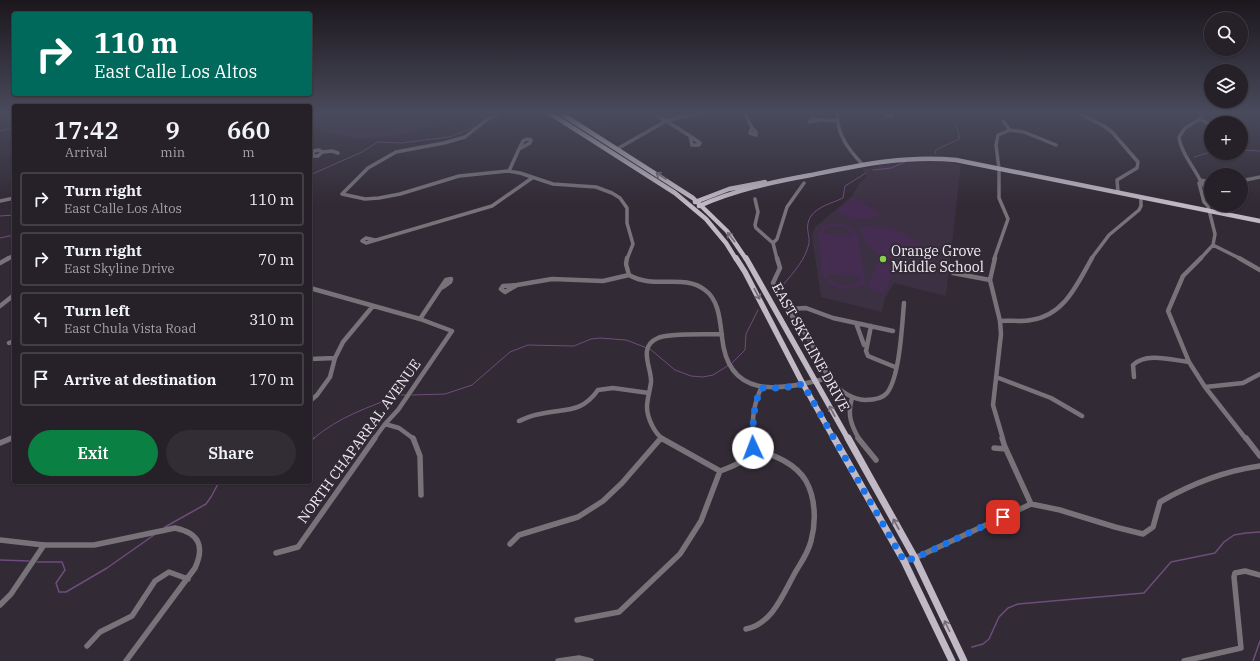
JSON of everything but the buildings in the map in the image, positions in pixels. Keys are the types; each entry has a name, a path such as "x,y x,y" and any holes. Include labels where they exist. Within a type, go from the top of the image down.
{"main road":[{"name":"EAST SKYLINE DRIVE","path":"596,143 658,182 692,206 716,230 738,260 803,384 904,561 952,661"},
{"name":"EAST SKYLINE DRIVE","path":"608,143 681,189 699,203 727,231 744,255 915,558 964,661"},
{"path":"692,206 730,193 801,177 891,159 929,157 956,160 1141,197 1204,207"},
{"path":"1225,212 1260,220"}],"street":[{"path":"445,143 396,152 368,168 342,194 358,198 376,198 409,191 455,177 509,171 526,175 550,184 594,186 607,190 618,196 626,206 628,212 627,221 633,243 625,263 629,275 640,282 650,284 681,282 699,286 712,297 717,305 727,361 731,367 746,381 761,388 783,388 826,377"},
{"path":"617,149 628,143"},
{"path":"845,143 863,165"},
{"path":"996,143 999,168 999,198 1008,219 993,263 990,280 1000,321 1001,334 993,405 1006,449 1031,504"},
{"path":"1051,143 1056,145"},
{"path":"1118,192 1117,180 1137,168 1138,162 1121,143"},
{"path":"1180,143 1180,146 1201,181 1199,183 1204,202"},
{"path":"509,171 519,149"},
{"path":"312,153 319,150 322,152 338,152"},
{"path":"312,156 318,156 322,152"},
{"path":"773,243 777,239 787,206 798,191 805,188 801,177"},
{"path":"1248,180 1260,177"},
{"path":"375,240 492,206 532,178"},
{"path":"1000,321 1039,319 1059,308 1070,297 1100,245 1112,232 1139,210 1141,206 1141,197"},
{"path":"0,201 12,198"},
{"path":"755,199 758,212 755,225 756,228 773,243 780,268 774,280 774,286 804,332 827,381 831,381 843,393 852,398 867,400 878,399 885,396 891,387 904,303"},
{"path":"1209,212 1215,234 1213,245 1184,276 1168,311 1189,362 1205,387 1260,456"},
{"path":"1213,245 1260,270"},
{"path":"0,263 12,256"},
{"path":"953,273 990,280"},
{"path":"517,285 552,279 603,282 629,275"},
{"path":"312,289 420,319 443,287"},
{"path":"0,306 12,297"},
{"path":"312,400 318,395 330,377 335,358 343,342 373,306"},
{"path":"788,309 806,308 833,318 893,331"},
{"name":"NORTH CHAPARRAL AVENUE","path":"276,553 298,547 385,424 398,410 452,331 420,319"},
{"path":"856,323 864,345 867,346"},
{"path":"871,326 867,346 868,356 895,367"},
{"path":"722,334 673,336 658,338 650,343 646,353 646,360 651,381 647,407 650,418 661,438 720,470 742,462 753,448 752,418 754,405 761,388"},
{"path":"312,359 335,358"},
{"path":"1134,377 1133,365 1139,359 1150,358 1189,362"},
{"path":"1205,387 1243,383 1260,374"},
{"path":"996,377 1051,398 1082,416"},
{"path":"519,421 542,413 578,409 592,401 598,390 613,388 649,393"},
{"path":"852,398 848,410 850,423 865,449 876,460"},
{"path":"385,424 399,428 413,437 420,456 421,495"},
{"path":"0,443 12,438"},
{"path":"510,544 519,536 578,517 603,501 622,483 661,438"},
{"path":"746,629 755,627 772,612 801,563 808,550 812,536 814,510 812,496 806,481 796,469 786,461 753,448"},
{"path":"994,448 1006,449"},
{"path":"904,561 915,558 1031,504 1048,506 1122,531 1143,534 1153,527 1160,502 1180,490 1223,475 1260,466"},
{"path":"577,620 619,612 680,554 701,521 720,470"},
{"path":"0,540 44,545 94,545 175,528 185,529 191,533 198,540 200,558 188,579 126,661"},
{"path":"0,605 11,594 44,545"},
{"path":"1184,661 1241,648 1234,577 1237,571 1245,571 1260,575"},
{"path":"87,646 100,632 132,616 155,581 163,575 169,572 188,579"},
{"path":"558,661 570,658 587,659 591,661"}],"shaded area":[{"name":"Orange Grove Middle School","path":"919,159 944,161 961,165 946,296 894,283 885,298 882,312 821,297 812,236 815,227 852,196 859,184 867,176 862,169"},
{"path":"852,198 855,198 880,213 869,218 858,219 835,212"},
{"path":"833,223 841,224 854,230 858,237 866,286 849,289 839,288 831,284 824,277 822,273 818,234 822,226","holes":["838,226 847,229 853,236 822,233 828,227","826,274 859,276 860,277 858,282 854,285 844,286 833,281"]},
{"path":"860,227 883,227 897,231 917,242 923,248 887,260 880,258 862,238"},
{"path":"878,262 895,269 884,294 867,287"}],"waterway":[{"path":"312,174 362,152 377,143"},
{"path":"397,143 402,143"},
{"path":"935,154 936,150 951,143"},
{"path":"1248,150 1260,151"},
{"path":"1194,157 1204,154"},
{"path":"873,170 891,168 905,162"},
{"path":"783,285 799,266 805,255 809,243 808,224 811,216 822,207 843,198 845,186 866,173"},
{"path":"0,216 12,215"},
{"path":"0,238 12,235"},
{"path":"732,363 745,350 746,334 758,310"},
{"path":"412,395 445,394 472,385 510,352 528,345 574,346 591,339 600,338 626,340 647,348"},
{"path":"650,349 675,370 691,376 703,377 713,375 729,365"},
{"path":"313,439 323,431 354,413 400,395 407,395"},
{"path":"165,527 206,504 218,484"},
{"path":"972,647 983,644 989,639 999,617 1008,608 1018,604 1144,593 1171,562 1215,553 1224,542 1234,535 1260,532"},
{"path":"37,562 62,562 65,570 56,583 59,592 66,592 107,568 154,535"},
{"path":"0,560 29,561"},
{"path":"1253,661 1260,641"}],"place":[{"name":"Orange Grove Middle School","path":"883,259"}],"route":[{"path":"753,448 752,418 754,405 761,388 783,388 803,384 904,561 915,558 1003,517"}]}
